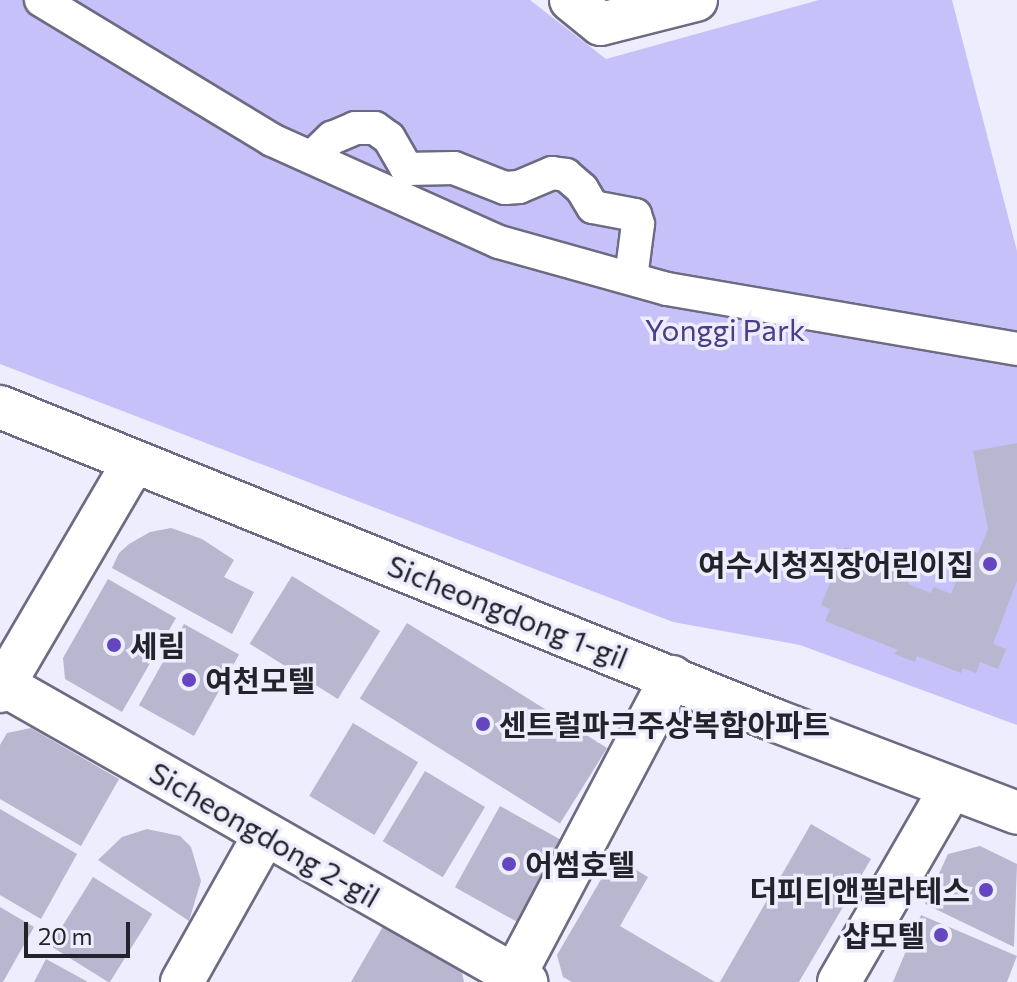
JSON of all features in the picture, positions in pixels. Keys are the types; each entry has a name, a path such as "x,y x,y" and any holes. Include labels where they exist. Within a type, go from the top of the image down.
{"street":[{"path":"41,0 272,140 499,242 667,289 1017,349"},
{"path":"571,0 601,24 696,0"},
{"path":"312,157 332,138 355,128 375,128 389,138 407,169 454,168 505,188 519,187 552,173 566,175 582,189 593,207 635,215 638,224 631,278"},
{"name":"Sicheongdong 1-gil","path":"0,407 950,790 1017,813"},
{"path":"2,688 134,462"},
{"path":"517,980 672,677"},
{"name":"Sicheongdong 2-gil","path":"2,688 265,834 517,980"},
{"path":"839,982 950,790"},
{"path":"182,982 265,834"}],"green space":[{"name":"Yonggi Park","path":"0,0 530,0 606,59 819,0 952,0 1017,251 1017,725 800,645 673,622 0,364"}],"building":[{"name":"여수시청직장어린이집","path":"1017,443 1017,581 993,644 1006,649 998,669 980,662 976,673 963,668 961,673 917,656 915,662 894,654 898,650 825,621 830,609 821,605 845,547 912,575 908,584 931,593 934,587 951,594 969,550 978,553 988,529 973,451"},
{"path":"171,528 202,539 234,560 224,577 254,592 232,634 112,568 119,553 129,544 150,532"},
{"path":"292,576 380,631 338,699 250,644"},
{"path":"108,579 176,618 122,712 65,679 63,658"},
{"name":"센트럴파크주상복합아파트","path":"407,623 607,748 560,824 360,698"},
{"name":"여천모텔","path":"184,624 239,655 194,736 139,705"},
{"path":"353,723 418,762 374,835 309,796"},
{"path":"31,728 119,779 81,846 0,799 0,745 7,733"},
{"path":"425,771 485,807 443,877 383,841"},
{"name":"어썸호텔","path":"500,806 562,840 517,922 455,887"},
{"path":"0,809 77,854 41,919 0,895"},
{"path":"811,824 871,859 799,982 720,982"},
{"path":"147,829 180,836 191,847 201,881 189,921 98,860 122,837"},
{"path":"980,846 1017,864 1014,947 925,904 948,854"},
{"path":"614,857 648,877 620,926 715,982 572,982 563,977 557,955"},
{"path":"93,877 152,914 110,982 50,946"},
{"path":"0,907 34,927 3,982 0,982"},
{"name":"샵모텔","path":"921,915 1017,956 1007,982 893,982"},
{"path":"385,923 461,968 464,982 351,982"},
{"path":"46,959 88,982 34,982"}],"place":[{"name":"여수시청직장어린이집","path":"990,564"},
{"name":"세림","path":"114,645"},
{"name":"여천모텔","path":"189,680"},
{"name":"센트럴파크주상복합아파트","path":"483,724"},
{"name":"어썸호텔","path":"509,864"},
{"name":"더피티앤필라테스","path":"986,890"},
{"name":"샵모텔","path":"941,935"}]}
